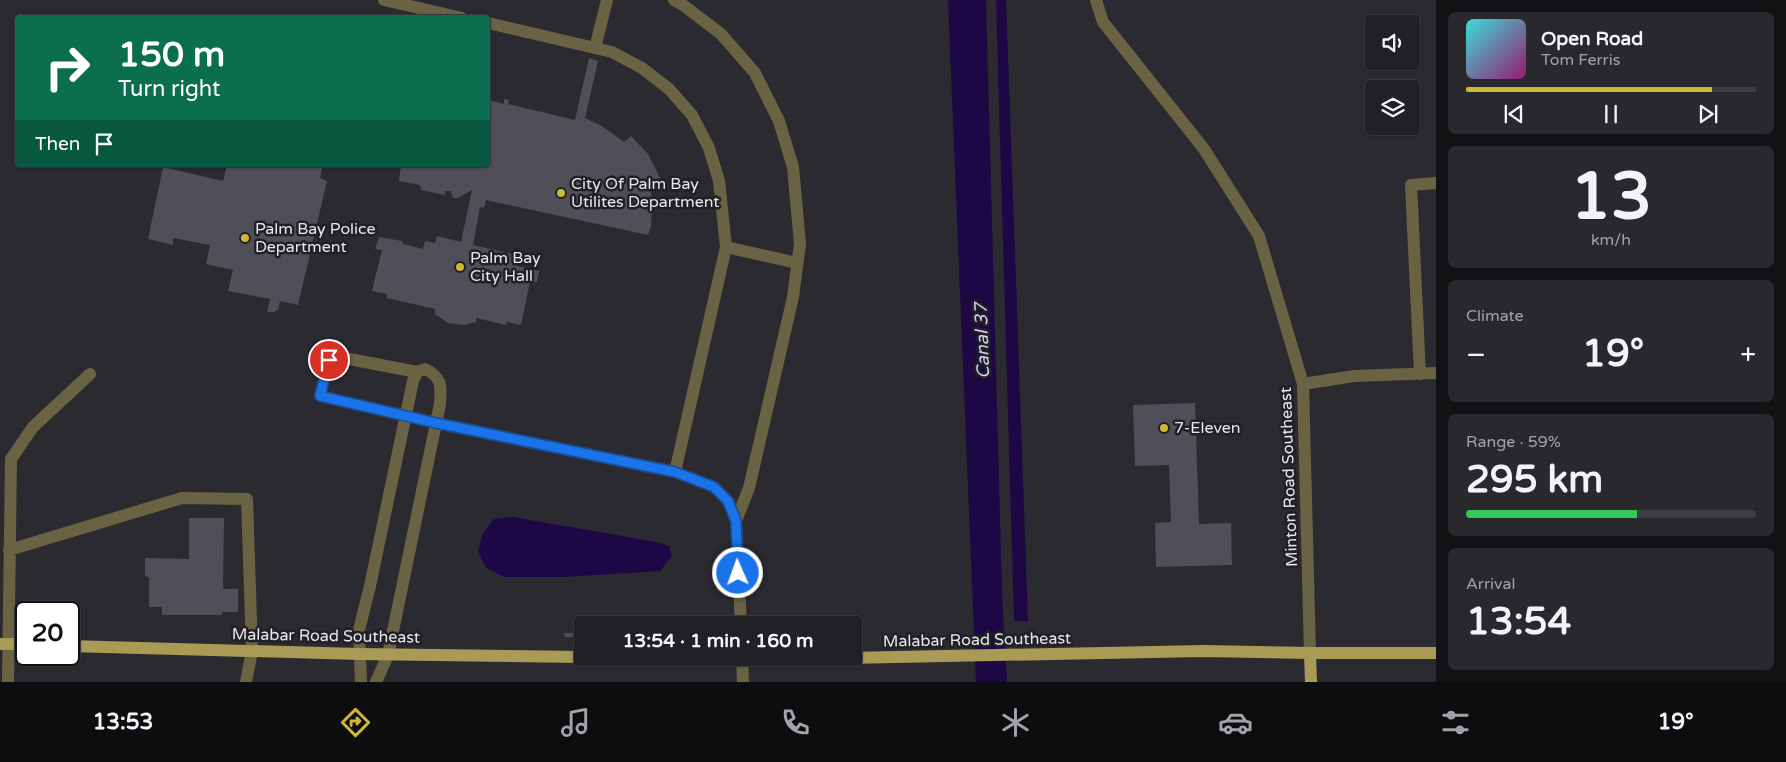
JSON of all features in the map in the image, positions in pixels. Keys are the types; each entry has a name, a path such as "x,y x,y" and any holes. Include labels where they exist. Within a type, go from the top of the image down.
{"main road":[{"name":"Malabar Road Southeast","path":"80,646 574,658"},
{"name":"Malabar Road Southeast","path":"862,658 1203,650 1310,653 1436,653"},
{"name":"Minton Road Southeast","path":"1310,653 1311,682"}],"street":[{"path":"384,0 449,15"},
{"path":"595,48 607,0"},
{"path":"674,0 721,34 755,73 779,121 793,167 800,244 792,297 749,488 736,521"},
{"name":"Minton Road Southeast","path":"1096,0 1103,22 1204,149 1258,236 1303,384 1310,653"},
{"path":"490,23 612,52 642,68 669,88 692,115 709,148 719,181 726,247 675,472"},
{"path":"1420,374 1411,185 1436,183"},
{"path":"726,247 797,263"},
{"path":"376,682 388,654 436,423 440,404 441,384 435,374 425,369 417,372 339,356 329,360 320,396 436,423 675,472 714,487 728,501 736,521 741,616"},
{"path":"361,682 359,630 413,381 417,372"},
{"path":"1303,384 1354,376 1436,373"},
{"path":"8,682 5,644 10,550 11,459 33,427 90,374"},
{"path":"10,550 182,498 248,499 252,651 246,682"},
{"path":"743,666 743,682"}],"water":[{"name":"Canal 37","path":"948,0 986,0 1002,593 1007,682 976,682"},
{"path":"996,0 1006,0 1028,621 1014,621"},
{"path":"513,517 656,542 669,546 672,556 660,571 565,577 504,577 486,568 478,551 483,533 494,519"}],"building":[{"name":"City Of Palm Bay Utilites Department","path":"589,58 598,61 585,118 602,126 624,142 631,136 648,154 660,178 649,183 652,198 651,226 648,235 486,200 484,208 480,207 473,245 519,256 517,266 539,271 537,282 530,282 521,325 507,322 506,325 476,318 476,322 464,325 448,323 435,314 435,309 387,298 387,294 372,291 382,250 375,249 379,237 402,241 403,244 423,249 425,241 435,243 437,236 461,242 472,190 458,198 453,198 451,191 445,191 445,195 421,190 420,185 399,181 401,167 490,167 490,100 504,104 504,99 509,100 508,104 575,120"},
{"name":"Palm Bay Police Department","path":"163,167 223,181 226,167 323,167 320,178 327,181 298,305 280,301 278,310 267,312 270,299 228,291 233,270 206,264 210,245 173,238 173,245 148,239"},
{"path":"1195,403 1199,524 1231,523 1232,565 1156,567 1155,523 1171,522 1169,465 1135,466 1133,405"},
{"path":"189,518 224,518 223,589 238,589 238,612 222,612 222,615 162,615 162,607 149,607 149,577 145,576 145,558 189,559"},
{"path":"564,633 574,633 574,637 565,637"}],"place":[{"name":"City Of Palm Bay Utilites Department","path":"561,193"},
{"name":"Palm Bay Police Department","path":"245,238"},
{"name":"Palm Bay City Hall","path":"460,267"},
{"name":"7-Eleven","path":"1164,428"}],"route":[{"path":"329,360 320,396 436,423 459,426 675,472 714,487 728,501 736,521 738,573"}]}
